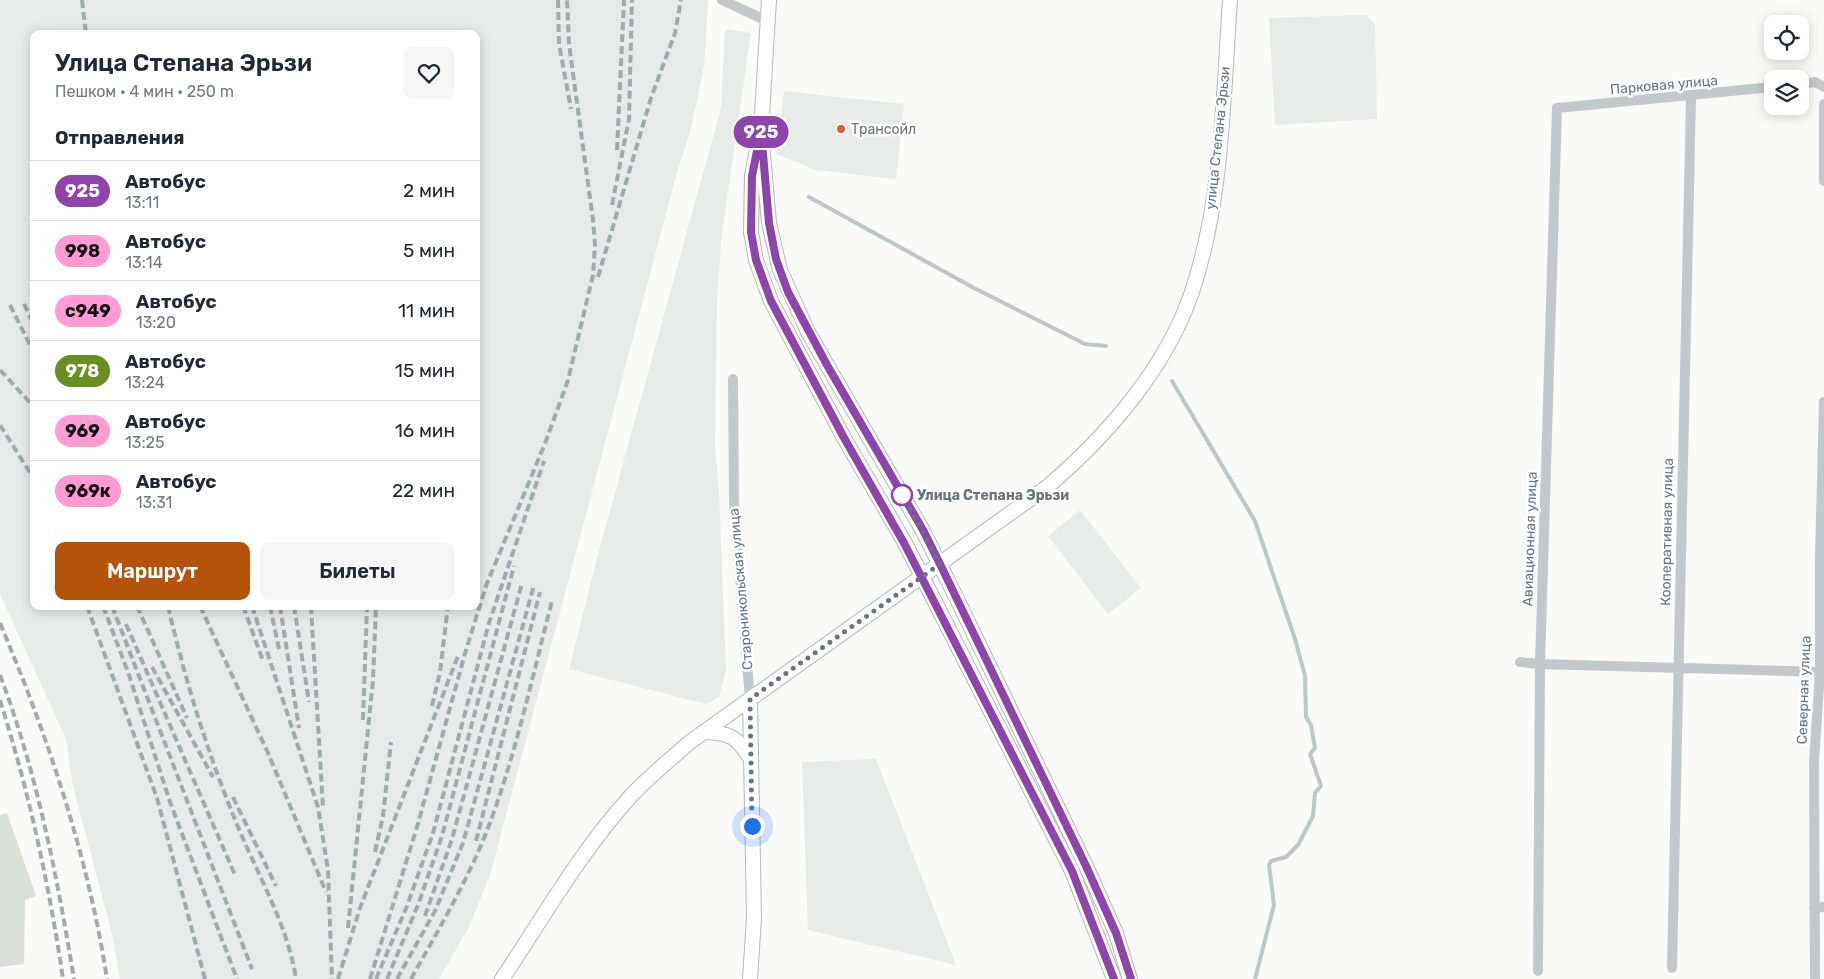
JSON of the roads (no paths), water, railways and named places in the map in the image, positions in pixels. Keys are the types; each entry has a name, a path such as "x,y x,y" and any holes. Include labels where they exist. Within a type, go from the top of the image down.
{"main road":[{"path":"769,0 761,131 769,223 776,255 788,292 808,332 923,530 940,564 1086,866 1116,933 1130,979"},
{"name":"улица Степана Эрьзи","path":"502,979 567,879 630,797 704,732 1047,487 1075,463 1123,412 1143,385 1164,351 1192,294 1208,229 1217,175 1230,0"},
{"path":"761,131 752,176 750,210 751,232 763,281 784,326 922,578 1072,871 1114,979"},
{"name":"Староникольская улица","path":"750,699 754,918 750,979"},
{"path":"704,732 724,733 731,736 739,741 752,760"}],"street":[{"path":"722,0 767,21"},
{"path":"1809,83 1815,82 1824,86"},
{"name":"Парковая улица","path":"1557,108 1691,97 1764,88"},
{"name":"Кооперативная улица","path":"1672,968 1691,97"},
{"path":"1824,104 1824,181"},
{"name":"Авиационная улица","path":"1538,972 1540,664 1557,108"},
{"name":"Староникольская улица","path":"733,379 734,502 750,699"},
{"name":"Северная улица","path":"1815,979 1819,908 1824,402"},
{"path":"1520,662 1820,672"}],"waterway":[{"path":"809,197 974,288 1085,344 1106,346"},
{"path":"1172,381 1255,521 1295,639 1305,676 1306,717 1311,725 1315,748 1310,754 1321,786 1315,793 1313,816 1298,845 1286,857 1271,861 1269,865 1274,905 1255,979"}],"railway":[{"path":"82,0 86,30"},
{"path":"558,0 559,44 571,109"},
{"path":"480,605 486,586 546,441 568,380 593,275 595,245 593,220 569,44 567,0"},
{"path":"617,150 624,0"},
{"path":"612,205 629,119 632,0"},
{"path":"598,277 651,98 675,33 681,0"},
{"path":"24,304 30,317"},
{"path":"10,305 30,345"},
{"path":"0,370 30,403"},
{"path":"0,425 30,473"},
{"path":"376,979 407,906 433,833 489,623 544,461"},
{"path":"387,979 418,905 442,836 514,566"},
{"path":"425,916 452,839 522,583"},
{"path":"397,979 435,911 463,843 534,585"},
{"path":"476,841 540,592"},
{"path":"411,979 465,881 491,820 517,739 552,601"},
{"path":"88,610 157,798 205,979"},
{"path":"105,610 128,672 170,802 237,979"},
{"path":"114,610 252,969"},
{"path":"139,610 187,718"},
{"path":"169,610 191,693 209,750 241,834 287,941 296,979"},
{"path":"202,610 268,753 326,892"},
{"path":"244,610 263,661"},
{"path":"253,610 318,807 328,870 332,979"},
{"path":"271,610 279,649"},
{"path":"281,610 299,728"},
{"path":"295,610 309,702"},
{"path":"311,610 323,808"},
{"path":"363,720 367,610"},
{"path":"348,928 373,680 376,610"},
{"path":"432,706 440,672 448,610"},
{"path":"370,979 417,827 478,610"},
{"path":"0,623 34,709 64,798 89,888 107,979"},
{"path":"126,624 235,875"},
{"path":"338,979 360,908 458,656"},
{"path":"152,667 213,777"},
{"path":"0,675 25,749 35,787 53,863 74,979"},
{"path":"0,700 37,838 63,979"},
{"path":"375,852 383,816 391,742"},
{"path":"233,797 276,886"}],"place":[{"name":"Трансойл","path":"841,129"},
{"name":"Улица Степана Эрьзи","path":"902,495"}]}
